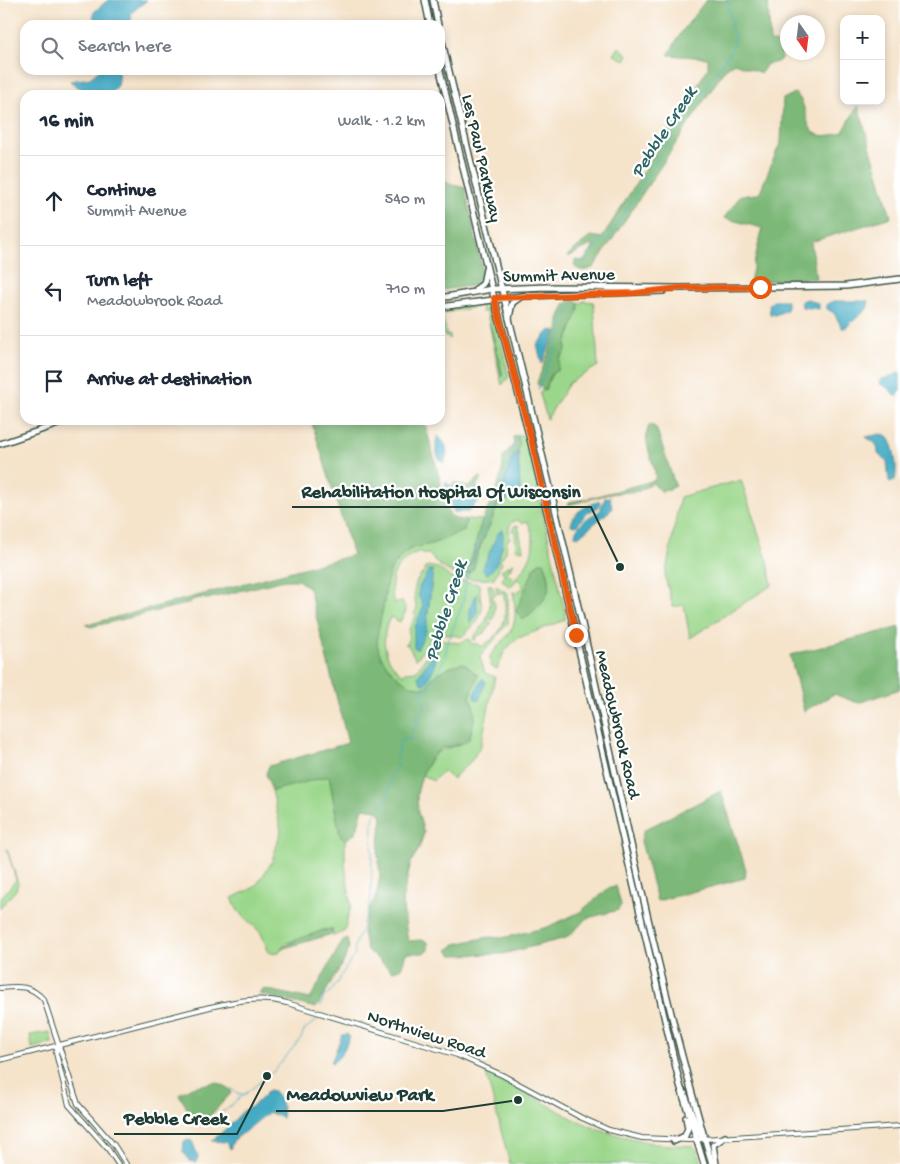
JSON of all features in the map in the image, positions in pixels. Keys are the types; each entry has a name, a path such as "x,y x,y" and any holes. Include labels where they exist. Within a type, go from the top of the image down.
{"main road":[{"path":"425,0 429,20"},
{"path":"433,0 437,20"},
{"name":"Les Paul Parkway","path":"445,54 501,288"},
{"name":"Les Paul Parkway","path":"441,75 445,90"},
{"name":"Les Paul Parkway","path":"445,91 492,289"},
{"path":"469,293 482,285 486,266"},
{"name":"Summit Avenue","path":"445,297 501,288 846,286 900,279"},
{"name":"Meadowbrook Road","path":"501,288 543,454 682,1062 714,1164"},
{"name":"Summit Avenue","path":"445,306 503,297 608,294 679,288"},
{"name":"Meadowbrook Road","path":"492,289 532,443 681,1088 704,1164"},
{"path":"508,321 513,302 528,296"},
{"path":"0,444 55,425"},
{"path":"681,1088 688,1098 699,1134 705,1139"},
{"path":"674,1141 685,1136 687,1131 681,1088"},
{"path":"714,1164 714,1145 726,1137"}],"street":[{"path":"0,988 23,987 41,996 48,1009 58,1046 62,1052 78,1104 114,1144 126,1164"},
{"name":"Northview Road","path":"0,1060 239,1000 267,999 457,1055 502,1074 580,1117 609,1130 642,1138 674,1141 696,1140 900,1126"},
{"path":"58,1046 56,1053 69,1104 108,1149 118,1164"}],"green space":[{"path":"706,0 768,0 770,42 780,43 780,60 767,64 761,73 734,63 725,69 594,267 581,270 574,266 575,260 585,261 593,248 593,244 567,256 591,236 602,238 708,68 708,58 668,55 681,33"},
{"path":"619,47 628,55 625,60 614,55"},
{"path":"795,93 801,100 812,131 818,135 828,136 843,132 858,105 891,217 811,242 816,278 750,282 762,228 724,218 741,195 759,194 781,141 783,99"},
{"path":"445,181 465,188 482,269 481,283 445,290"},
{"path":"584,301 593,302 594,305 598,366 569,383 547,419 540,394 542,389 545,390 566,350 566,344 579,304"},
{"path":"486,302 494,312 509,377 502,385 500,377 503,375 486,312 482,312 481,306 445,313 445,308"},
{"path":"579,302 579,309 566,344 566,350 560,359 558,370 551,374 545,390 537,384 538,380 559,327 559,319 566,303"},
{"path":"488,317 500,360 502,377 500,377"},
{"path":"445,328 447,336 450,335 450,339 445,336"},
{"path":"650,424 655,427 658,433 675,485 670,490 661,491 652,483 639,491 609,494 568,505 568,502 587,499 655,480 647,438"},
{"path":"313,425 425,425 449,514 455,519 466,520 464,531 435,543 412,548 396,562 388,578 378,632 378,648 387,665 396,675 418,687 426,687 442,671 463,663 478,675 470,697 474,713 469,739 461,744 442,748 431,757 422,775 417,794 418,812 424,833 419,849 411,862 402,901 408,941 421,940 428,942 428,950 423,953 406,953 401,969 392,971 367,950 363,933 366,916 376,896 380,877 378,854 382,816 377,810 363,808 356,833 345,840 340,835 329,776 272,791 266,774 269,766 348,743 309,588 298,580 284,580 207,599 200,598 192,600 190,603 91,627 86,625 353,555"},
{"path":"525,434 565,612 565,620 516,639 504,652 497,669 491,666 490,656 509,634 514,622 515,604 513,591 515,594 524,587 518,579 510,587 502,580 504,574 501,570 514,563 507,573 514,579 529,559 532,552 533,537 527,521 522,523 517,520 511,523 509,528 510,539 507,540 506,552 500,560 502,563 494,578 466,578 450,572 429,554 422,554 420,551 399,566 393,578 392,594 394,603 403,602 406,611 400,622 390,617 384,641 387,656 403,675 405,672 416,671 439,639 458,643 469,639 472,644 479,644 481,647 489,642 500,630 505,617 503,592 497,594 496,586 508,593 508,623 480,657 485,673 495,677 481,745 472,760 452,779 443,771 433,781 422,775 433,757 442,750 469,739 474,713 470,697 478,675 420,689 408,685 393,672 385,663 377,646 378,630 387,583 390,572 396,562 408,551 435,543 463,531 467,519 483,520 469,565 469,574 499,503 501,504 520,491 518,436","holes":["544,562 548,572 548,592 528,615 521,602 534,569"]},
{"path":"517,435 519,448 512,459 492,520 478,551 473,570 466,574 481,524 499,482 503,457 514,444 513,437"},
{"path":"480,477 482,478 470,494 461,492 458,494 456,491 458,489 452,484 454,482 469,487"},
{"path":"741,480 768,562 772,585 690,638 684,605 673,607 665,577 680,497"},
{"path":"518,525 523,550 516,549 515,531 512,531 514,526"},
{"path":"539,562 544,562 549,589 538,607 523,620 516,611 534,569"},
{"path":"429,566 438,568 451,578 479,584 482,610 477,622 462,637 442,633 434,635 416,660 408,645 405,644 408,643 409,629 416,616 414,614 417,609 414,593 416,584 425,571 424,569"},
{"path":"488,585 492,585 495,595 492,596 495,606 493,620 489,618 488,621 492,623 485,632 475,638 475,641 473,637 483,626 490,607"},
{"path":"900,627 900,689 858,703 834,694 804,711 790,655"},
{"path":"329,776 340,835 345,840 345,864 351,906 344,932 333,936 332,929 322,930 312,936 285,943 279,952 269,953 261,933 238,911 232,898 255,887 272,862 281,831 272,790"},
{"path":"721,791 746,870 745,878 657,901 641,841 644,830"},
{"path":"7,849 18,883 16,890 0,908 0,899 16,880"},
{"path":"616,886 621,905 618,910 588,918 566,938 503,954 452,955 448,950 455,944 489,937 502,938 548,927 580,912 610,887"},
{"path":"332,929 332,934 281,949 305,937"},
{"path":"347,939 349,947 344,961 316,1008 259,994 264,989 310,999 342,942"},
{"path":"50,1032 52,1043 32,1048 30,1035"},
{"path":"485,1070 574,1119 602,1131 655,1144 693,1146 698,1151 702,1164 510,1164"},
{"path":"216,1082 227,1087 232,1092 210,1116 193,1119 179,1094 192,1087"}],"water":[{"path":"108,0 147,0 131,13 132,20 93,20 94,12"},
{"path":"94,75 118,75 114,90 84,90 70,81 90,78"},
{"path":"808,299 819,304 819,309 802,307 801,301"},
{"path":"774,301 787,301 787,310 775,315 770,314 769,304"},
{"path":"833,301 869,301 867,309 845,328 842,328 834,313 827,309 827,304"},
{"path":"550,330 556,331 542,364 537,345"},
{"path":"900,373 900,391 897,397 880,384 880,380"},
{"path":"886,435 889,439 895,456 895,480 889,482 887,462 878,454 875,443 866,437"},
{"path":"438,436 444,442 447,449 443,463 436,450"},
{"path":"518,451 520,491 501,504 499,503 512,459"},
{"path":"445,482 458,489 448,496"},
{"path":"477,487 483,490 481,498 468,512 454,512 449,500 461,492 470,494"},
{"path":"610,497 612,509 578,537 575,535 578,528 588,518 600,511 605,498"},
{"path":"600,501 600,506 587,513 576,526 571,525 578,512"},
{"path":"502,529 503,540 498,560 487,574 482,569 497,535"},
{"path":"429,570 433,570 426,631 417,650 414,647 414,629 423,607 418,594 419,587"},
{"path":"477,594 477,615 470,623 471,603"},
{"path":"438,646 434,668 425,684 421,683 418,677"},
{"path":"482,679 486,681 479,700 475,699 474,695"},
{"path":"347,1034 349,1037 344,1049 340,1056 331,1063 342,1035"},
{"path":"269,1090 274,1091 280,1100 283,1111 282,1118 269,1112 233,1141 230,1149 226,1142 212,1141 243,1111 253,1106"},
{"path":"192,1141 198,1156 197,1162 190,1161 183,1152 184,1142"}],"waterway":[{"name":"Pebble Creek","path":"580,264 600,242 607,241 673,134 732,49 735,35 732,31 728,0"},
{"name":"Pebble Creek","path":"538,389 563,329 562,319 575,301"},
{"name":"Pebble Creek","path":"321,1006 324,996 332,990 355,955 356,941 362,929 363,920 367,916 371,897 373,819 377,810 388,798 390,778 398,762 396,755 399,750 400,739 411,740 409,732 419,725 419,721 414,718 420,715 425,702 420,693 421,689 430,690 429,678 436,675 444,660 448,642 463,602 467,576 518,436"},
{"name":"Pebble Creek","path":"215,1118 275,1070 301,1038 304,1030 317,1020"},
{"path":"231,1089 238,1094 243,1094"}],"place":[{"name":"Rehabilitation Hospital Of Wisconsin","path":"620,567"},
{"name":"Pebble Creek","path":"267,1076"},
{"name":"Meadowview Park","path":"518,1100"}],"route":[{"path":"576,635 532,443 494,298 635,293 679,288 760,287"}]}
